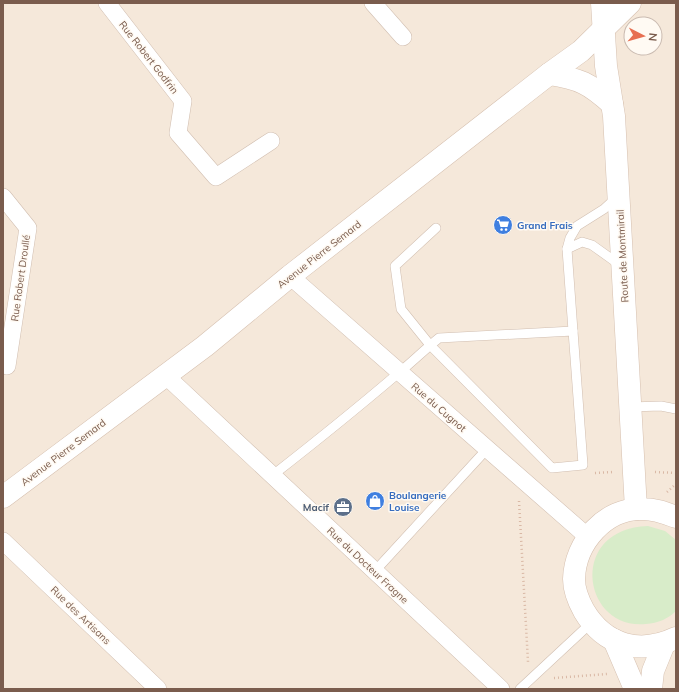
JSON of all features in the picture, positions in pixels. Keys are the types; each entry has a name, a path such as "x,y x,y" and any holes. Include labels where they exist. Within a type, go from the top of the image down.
{"main road":[{"name":"Route de Montmirail","path":"602,3 606,66 612,104 619,195 636,509"},
{"name":"Avenue Pierre Semard","path":"3,497 205,346 290,276 549,74 582,51 630,3"},
{"path":"549,74 574,78 588,84 612,104"},
{"path":"670,641 647,647 630,646 601,633 591,622 579,603 574,580 577,557 588,537 601,523 618,514 636,509 661,511 676,517"},
{"path":"614,640 635,689"},
{"path":"652,689 653,671 670,641"}],"street":[{"name":"Rue Robert Godfrin","path":"107,3 183,100 178,133 216,177 271,141"},
{"path":"373,3 403,37"},
{"name":"Rue Robert Droullé","path":"3,197 28,228 7,366"},
{"name":"Rue du Cugnot","path":"290,276 588,537"},
{"name":"Rue du Docteur Fragne","path":"165,375 501,689"},
{"name":"Rue des Artisans","path":"3,541 158,689"}],"lane":[{"path":"436,228 395,266 400,309 430,345 552,468 583,465 567,249 570,238 577,226 604,209 619,195"},
{"path":"567,249 582,242 592,246 623,268"},
{"path":"273,475 400,372 439,338 573,331"},
{"path":"630,407 661,406 676,409"},
{"path":"375,571 487,449"},
{"path":"520,689 591,622"}],"path":[{"path":"594,473 634,471 676,473"},
{"path":"517,476 528,661 544,678 558,678"}],"shaded area":[{"path":"3,3 676,3 676,689 3,689"}],"green space":[{"path":"648,526 665,531 676,540 676,611 655,623 646,624 625,622 608,612 597,597 593,579 595,560 604,544 622,531"}],"place":[{"name":"Grand Frais","path":"503,225"},
{"name":"Boulangerie Louise","path":"375,501"},
{"name":"Macif","path":"343,507"}]}
